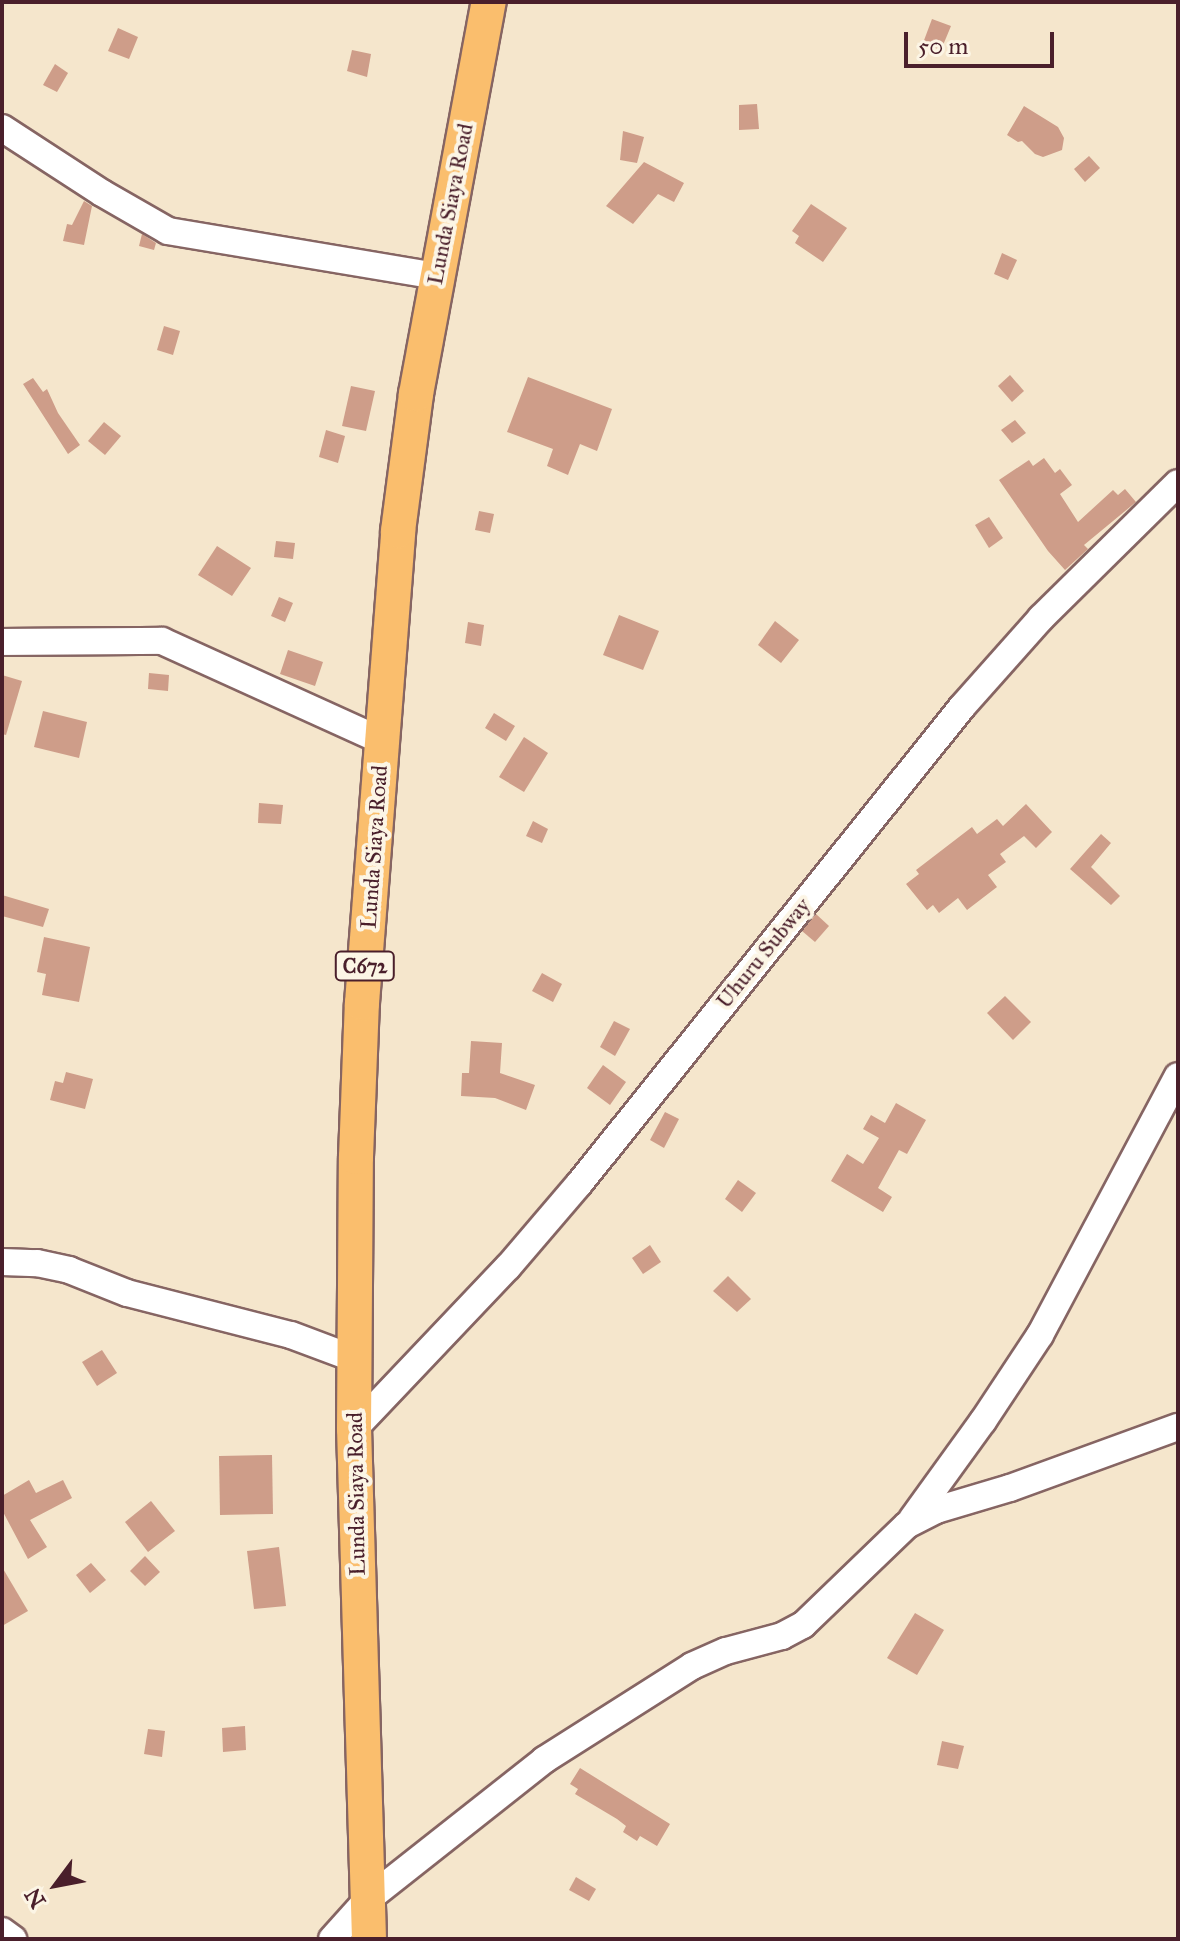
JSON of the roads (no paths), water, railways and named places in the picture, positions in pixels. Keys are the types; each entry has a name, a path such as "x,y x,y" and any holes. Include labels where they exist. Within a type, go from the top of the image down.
{"main road":[{"name":"Lunda Siaya Road","path":"369,1939 354,1429 356,1157 362,1003 398,531 437,276 489,2"}],"street":[{"path":"2,128 114,201 168,231 437,276"},
{"name":"Uhuru Subway","path":"354,1429 508,1267 579,1184 962,707 1041,618 1178,483"},
{"path":"2,642 162,641 382,741"},
{"path":"332,1939 367,1900 544,1760 692,1666 726,1651 782,1636 803,1625 907,1525 983,1421 1040,1335 1178,1076"},
{"path":"2,1262 56,1267 160,1303 291,1335 355,1359"},
{"path":"907,1525 936,1510 1010,1488 1178,1427"},
{"path":"2,1931 13,1939"}]}
